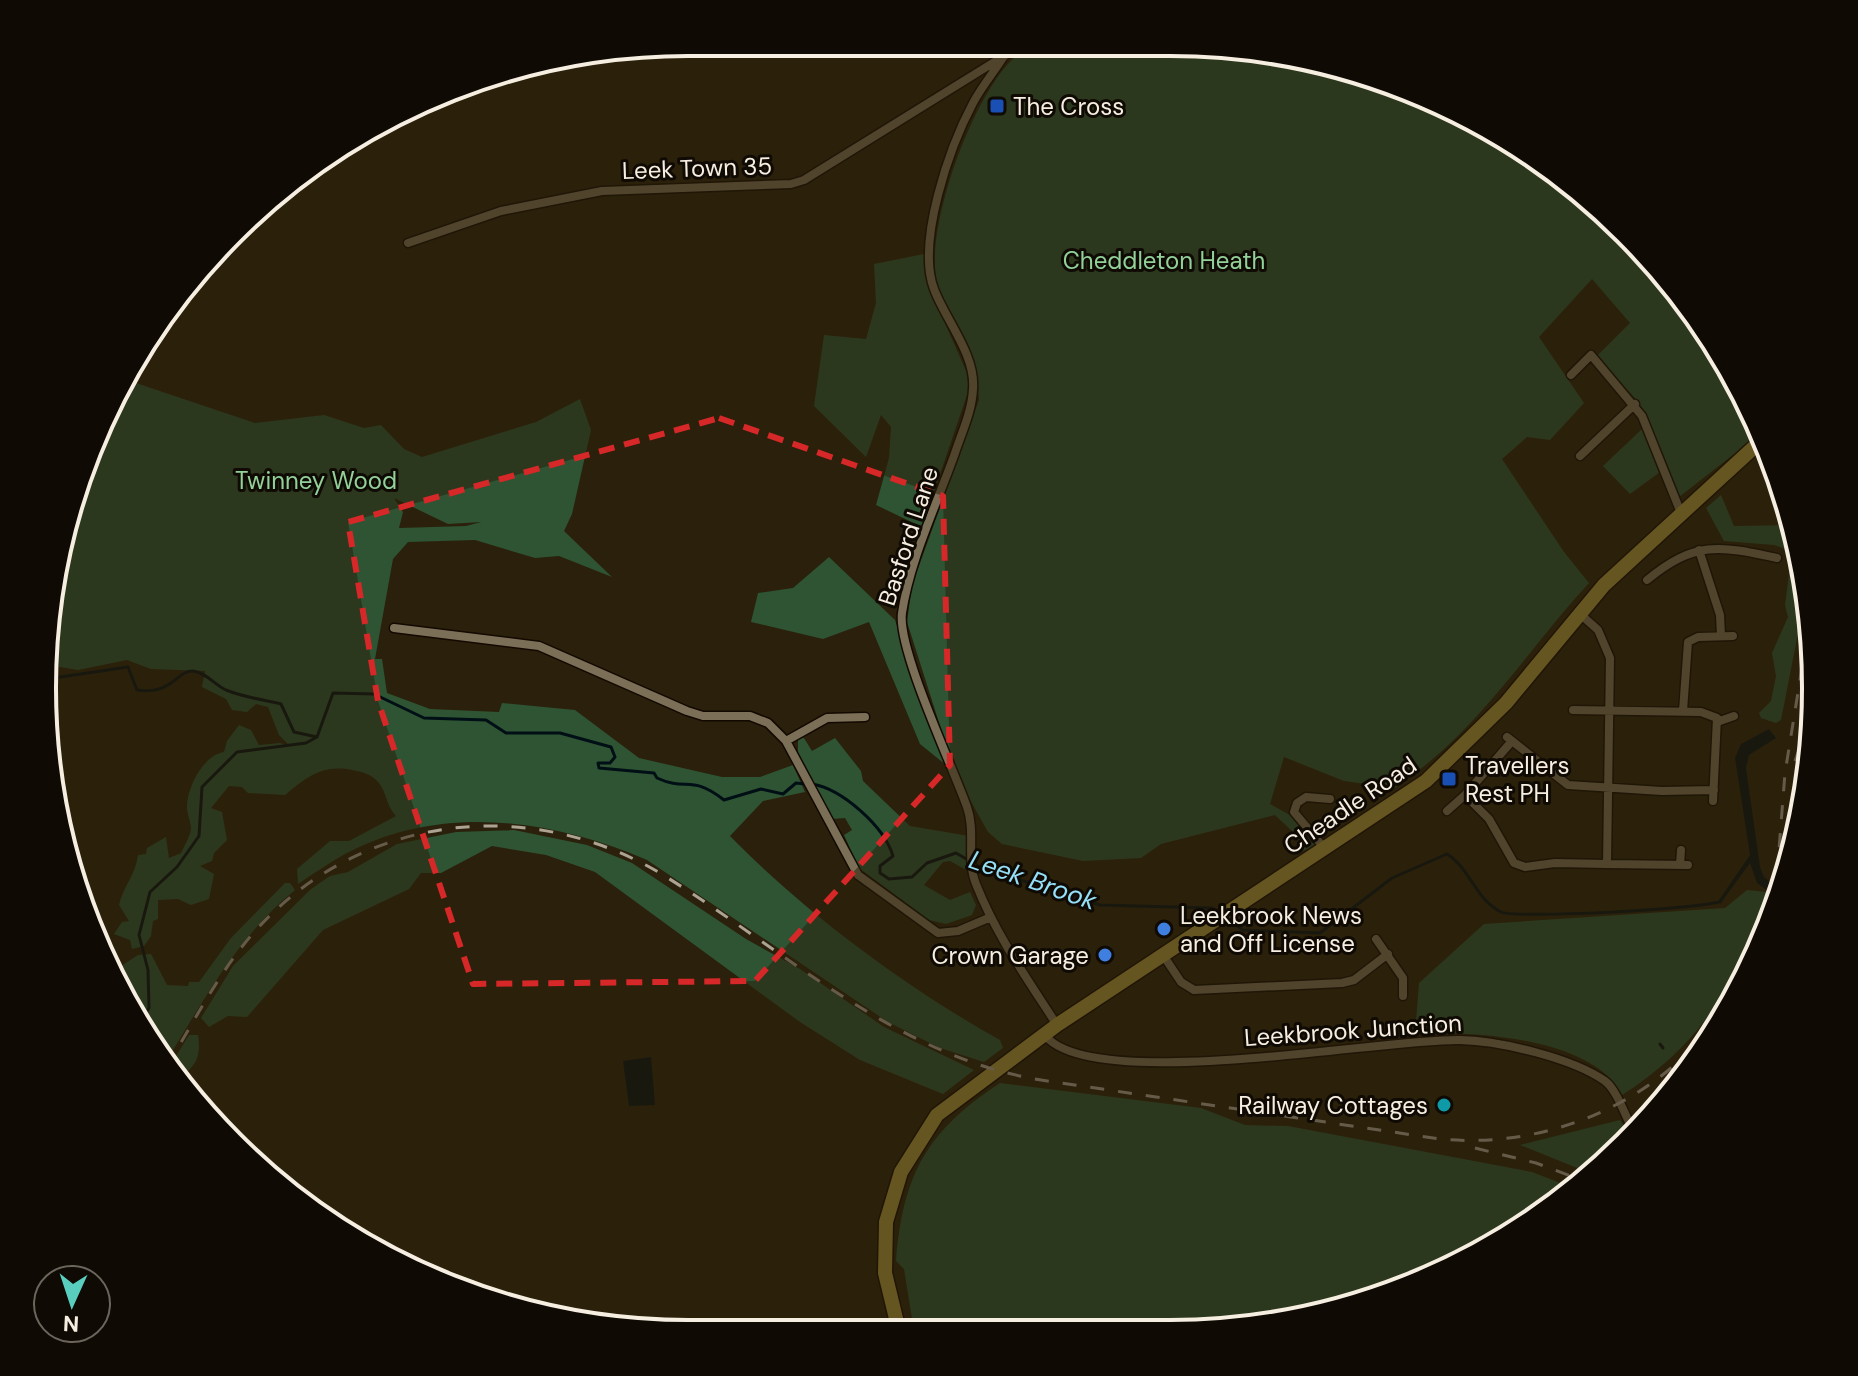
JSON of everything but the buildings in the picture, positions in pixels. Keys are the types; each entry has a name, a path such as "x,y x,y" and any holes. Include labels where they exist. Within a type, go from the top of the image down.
{"highway":[{"name":"Cheadle Road","path":"896,1320 885,1273 884,1248 892,1196 913,1149 954,1100 1057,1025 1396,804 1459,753 1506,703 1578,613 1754,447"}],"street":[{"name":"Leek Town 35","path":"408,243 501,211 602,191 791,184 1003,56"},
{"name":"Basford Lane","path":"1005,56 974,100 956,140 932,229 929,258 932,286 959,342 974,387 968,417 908,589 901,624 968,809 972,872 991,917 1057,1025"},
{"path":"1571,375 1591,355 1635,404 1681,513"},
{"path":"1580,456 1635,404"},
{"path":"1647,580 1673,559 1714,547 1777,558"},
{"path":"1699,550 1720,615 1721,636"},
{"path":"1578,613 1598,630 1608,648 1611,710 1607,864"},
{"path":"394,628 539,646 687,711 761,719 786,741 803,771 811,794 858,875 930,930 948,934 991,917"},
{"path":"1683,711 1688,642 1698,637 1733,636"},
{"path":"1573,710 1701,712 1720,721 1734,716"},
{"path":"786,741 827,718 865,717"},
{"path":"1713,801 1720,721"},
{"path":"1447,811 1465,795 1510,739 1568,785 1714,790"},
{"path":"1465,795 1489,819 1510,857 1519,866 1684,865 1681,850"},
{"path":"1326,850 1294,812 1297,803 1306,797 1330,799"},
{"path":"1376,939 1403,978 1403,996"},
{"path":"1163,955 1181,982 1194,990 1342,983 1354,980 1388,954"},
{"name":"Leekbrook Junction","path":"1044,1034 1058,1048 1145,1064 1347,1051 1436,1040 1487,1043 1568,1064 1607,1082 1629,1122"}],"highlighted area":[{"path":"719,418 943,496 950,765 755,981 473,984 378,701 348,522"}],"green space":[{"name":"Cheddleton Heath","path":"1170,56 1252,61 1334,78 1412,104 1450,121 1555,187 1617,241 1671,303 1695,337 1737,408 1752,440 1679,497 1640,404 1597,356 1630,323 1592,279 1539,337 1584,403 1550,440 1527,437 1502,459 1564,552 1589,583 1475,718 1424,766 1394,788 1344,781 1284,757 1270,804 1297,819 1316,845 1303,851 1296,835 1275,815 1161,844 1141,858 1083,861 1002,844 988,832 969,798 942,732 907,622 912,585 979,400 977,372 937,283 935,259 938,230 955,163 968,130 999,75 1015,57"},
{"path":"924,254 926,280 967,373 969,389 922,527 876,505 889,458 891,427 881,415 866,457 814,406 824,335 866,339 876,303 874,264"},
{"name":"Twinney Wood","path":"135,383 255,423 324,415 364,428 381,425 404,449 422,457 536,422 580,399 591,430 572,514 564,531 612,577 559,556 535,558 475,540 408,542 393,559 375,659 382,659 387,693 430,709 499,712 502,703 575,710 639,758 722,777 760,777 793,765 805,792 763,801 730,836 790,893 858,947 929,997 1000,1040 1003,1048 984,1062 940,1048 888,1022 647,860 573,835 496,822 419,828 382,838 345,854 298,884 297,869 330,841 349,841 396,816 376,780 370,775 341,769 316,774 285,795 248,793 242,787 229,786 211,808 222,812 227,840 214,853 212,861 200,866 214,874 209,899 191,905 178,899 158,900 158,919 153,921 151,936 144,946 132,949 130,940 114,934 122,922 129,921 119,905 121,898 138,855 146,854 147,848 166,837 169,858 181,853 191,829 187,809 189,792 203,766 216,754 224,752 227,741 239,725 251,730 259,745 280,743 290,746 279,735 268,707 256,704 247,712 232,710 226,699 202,687 205,671 151,669 127,660 78,670 57,666 68,565 104,446","holes":["394,498 448,524 481,522 466,526 399,528 403,512"]},
{"path":"1643,428 1660,472 1630,494 1603,466"},
{"path":"1721,495 1734,526 1780,525 1786,549 1774,545 1724,541 1706,508"},
{"path":"829,557 895,620 946,765 920,744 869,622 823,639 751,622 758,593 793,588"},
{"path":"1790,566 1799,628 1781,720 1776,723 1761,718 1759,713 1771,701 1776,676 1772,653 1788,617 1785,605"},
{"path":"798,738 804,738 812,751 835,738 861,771 863,781 910,826 969,836 968,871 950,861 943,862 924,885 950,900 970,892 976,905 972,915 946,924 929,920 859,868 844,835 852,830 845,818 832,819 798,752"},
{"path":"514,830 587,845 632,863 746,939 800,969 884,1027 974,1070 943,1094 860,1060 800,1022 595,872 546,855 492,846 441,873 421,873 409,889 323,930 247,1017 228,1016 209,1027 201,1018 233,966 311,889 330,876 348,872 397,844 456,832"},
{"path":"285,883 290,883 295,890 274,908 239,949 172,1052 120,967 138,955 151,954 167,985 188,986 189,982 199,982 231,938"},
{"path":"1747,890 1766,892 1737,968 1713,1011 1673,1055 1622,1095 1607,1076 1586,1061 1559,1050 1498,1037 1415,1034 1419,983 1484,924 1725,908"},
{"path":"189,1035 198,1035 199,1051 187,1073 176,1057"},
{"path":"1000,1083 1201,1108 1245,1125 1288,1126 1532,1172 1562,1184 1521,1213 1450,1255 1373,1286 1293,1308 1211,1319 912,1320 904,1269 896,1261 905,1203 923,1157 937,1137 975,1101"},
{"path":"1620,1120 1625,1127 1580,1169 1520,1145"}],"shaded area":[{"path":"1769,729 1776,738 1749,755 1746,768 1760,867 1764,877 1771,882 1768,891 1757,883 1750,863 1720,904 1719,900 1750,855 1735,758 1741,744"},
{"path":"651,1057 655,1105 629,1106 623,1061"}],"waterway":[{"path":"56,678 128,667 137,690 149,691 166,686 193,671 226,690 281,704 294,732 317,737"},
{"name":"Leek Brook","path":"146,1012 149,1008 148,970 139,935 150,892 177,867 199,836 202,787 237,752 306,743 317,737 333,693 374,694 424,718 486,720 506,733 560,733 611,747 615,757 610,763 598,763 599,768 654,773 657,778 667,782 704,788 724,800 761,789 783,794 796,783 805,784"},
{"name":"Leek Brook","path":"812,784 824,787 848,801 881,833 893,856 880,866 880,873 889,879 912,877 927,863 956,853 982,868 1100,905 1212,908 1219,914"},
{"name":"Leek Brook","path":"1226,918 1243,930 1320,933 1392,878 1447,854 1485,899 1501,912 1611,912 1721,901"},
{"path":"1660,1044 1663,1048"}],"railway":[{"path":"1778,857 1785,773 1802,670"},
{"path":"1795,761 1799,750"},
{"path":"174,1054 243,945 299,890 347,860 398,840 452,828 507,826 563,834 616,851 668,878 801,969 892,1026 939,1049 989,1068 1041,1080 1440,1139 1494,1140 1547,1131 1597,1114 1643,1089 1682,1058"},
{"path":"1475,1148 1536,1163 1571,1176"}],"place":[{"name":"The Cross","path":"997,106"},
{"name":"Travellers Rest PH","path":"1449,779"},
{"name":"Leekbrook News and Off License","path":"1164,929"},
{"name":"Crown Garage","path":"1105,955"},
{"name":"Railway Cottages","path":"1444,1105"}]}
